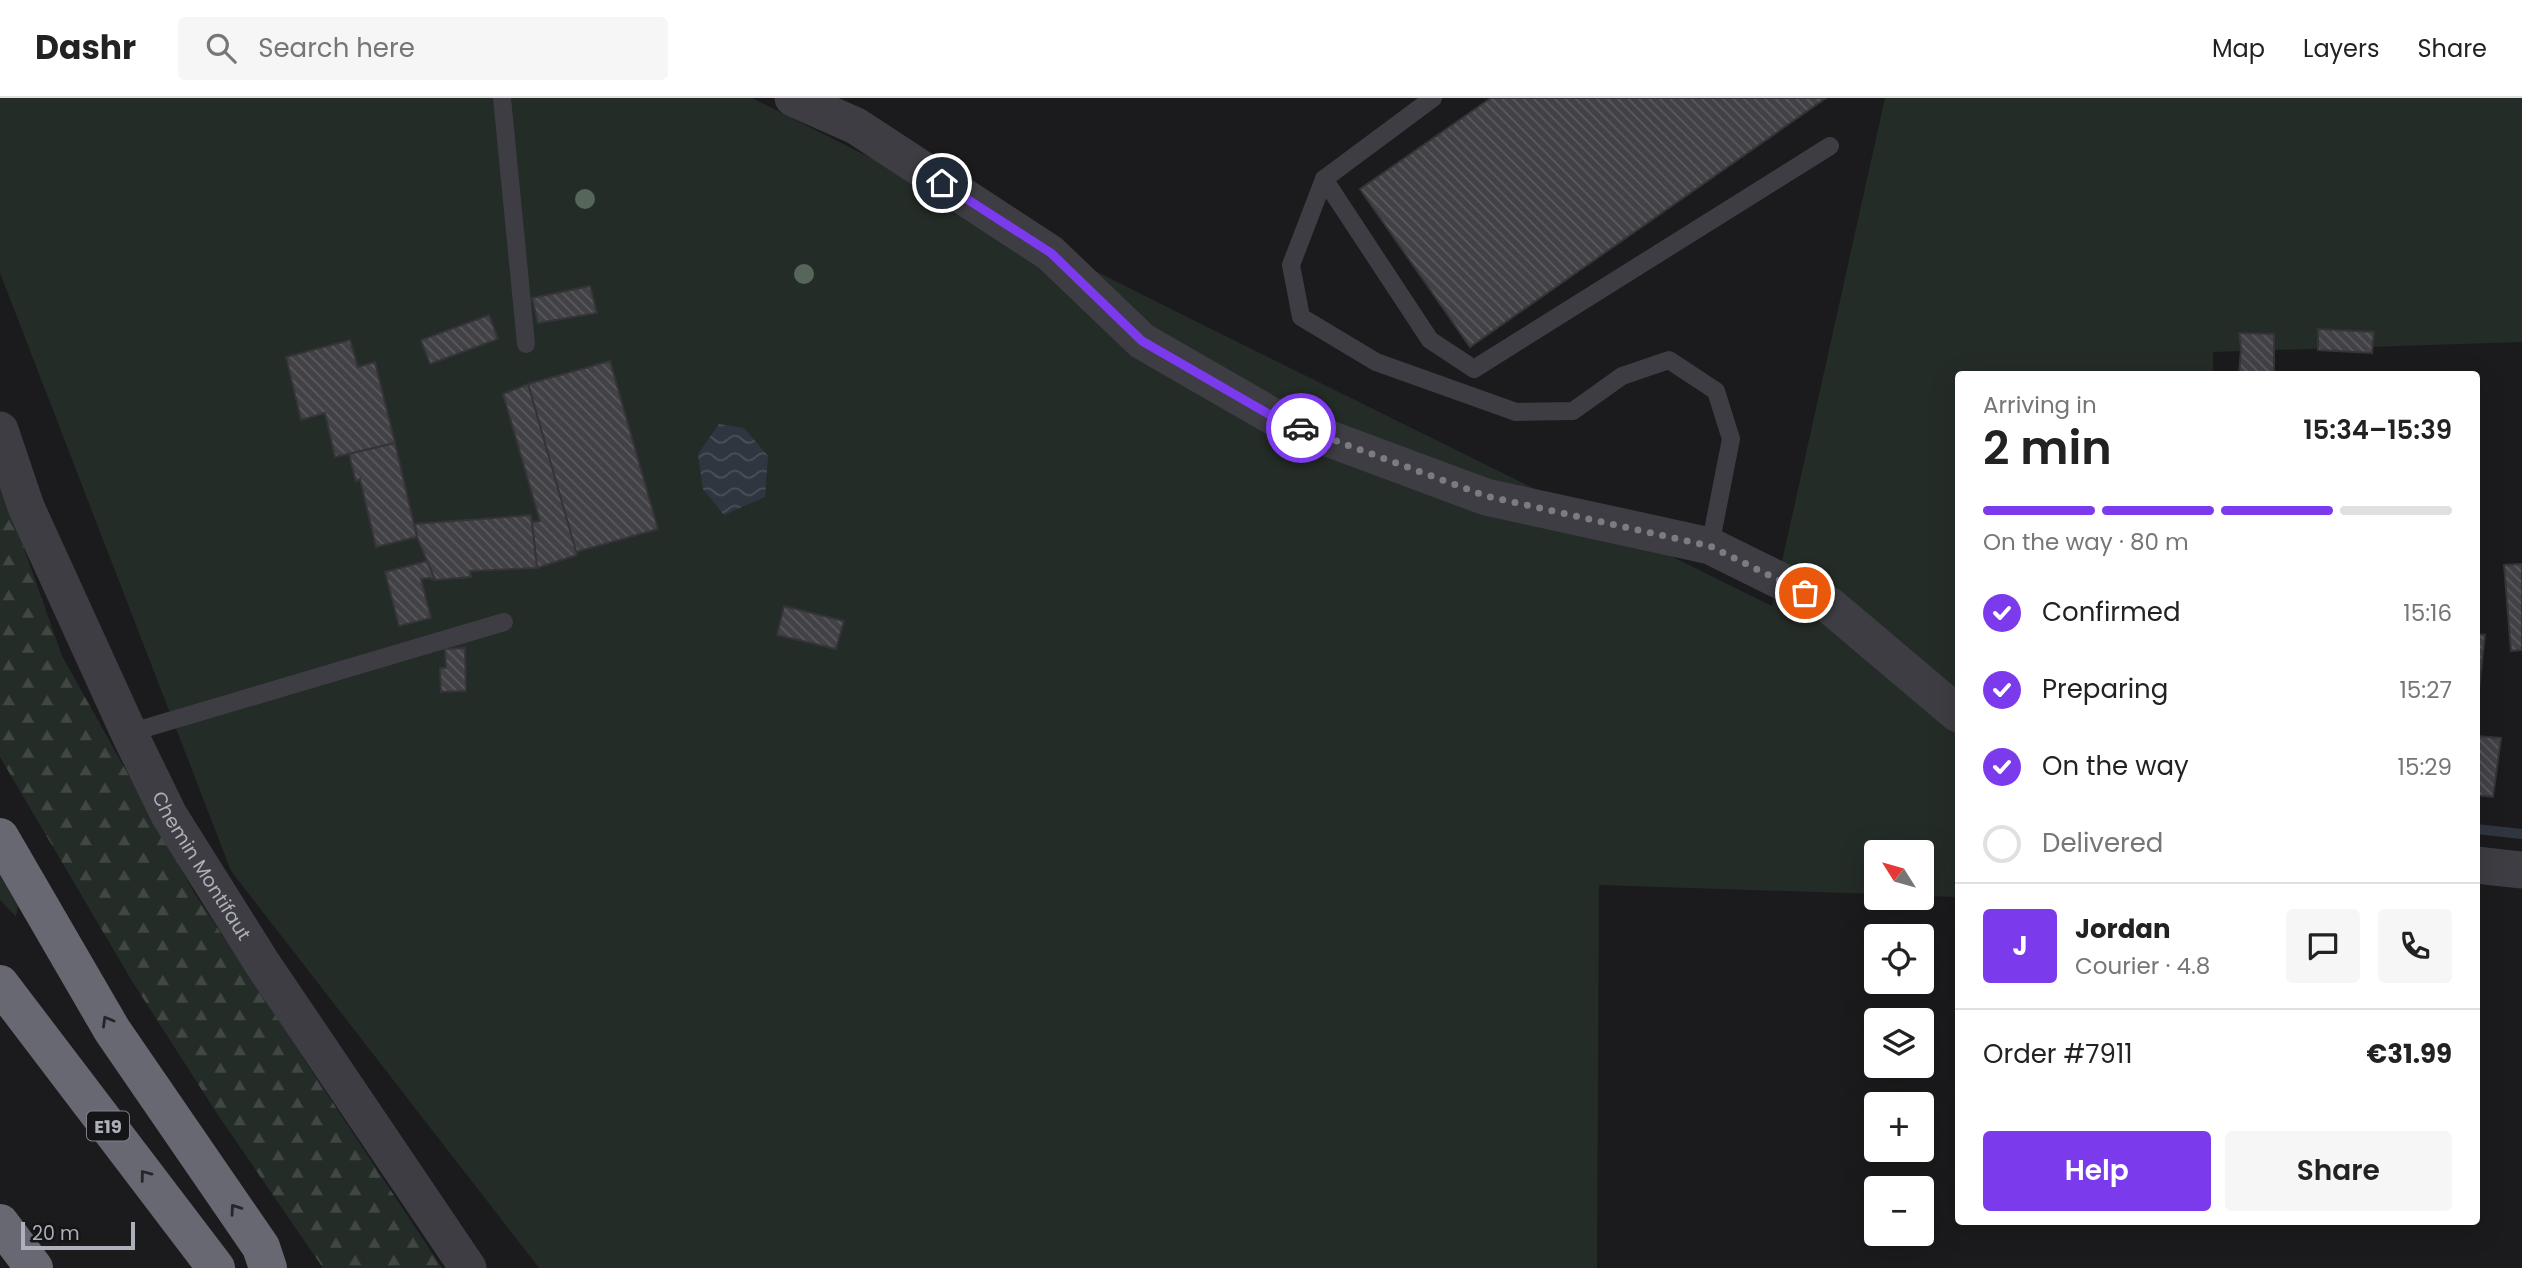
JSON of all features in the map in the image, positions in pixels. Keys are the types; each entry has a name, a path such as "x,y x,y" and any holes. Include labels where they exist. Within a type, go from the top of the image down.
{"highway":[{"path":"0,837 112,1030 261,1247 268,1268"},
{"name":"E19","path":"0,984 216,1268"},
{"path":"0,1223 34,1268"}],"street":[{"path":"793,98 856,126 1051,253 1142,341 1279,420 1486,496 1710,546 1829,605 1955,711"},
{"name":"Chemin Montifaut","path":"0,430 26,508 169,815 262,963 468,1268"},
{"path":"2480,865 2522,870"}],"lane":[{"path":"502,98 526,344"},
{"path":"1433,98 1324,179 1291,264 1301,317 1376,362 1516,412 1573,411 1622,376 1669,360 1716,391 1731,439 1710,546"},
{"path":"1324,179 1430,340 1474,369 1830,146"},
{"path":"129,733 503,622"}],"green space":[{"path":"0,98 752,98 1772,606 1885,98 2522,98 2522,342 2213,352 2213,371 1955,371 1955,897 1934,896 1934,840 1864,840 1864,894 1599,885 1597,1268 539,1268 231,871 0,273"},
{"path":"0,480 62,656 195,894 442,1268 323,1268 216,1112 132,981 0,757"},
{"path":"0,876 18,906 16,917 0,900"}],"water":[{"path":"719,424 744,428 768,456 765,497 724,515 703,489 698,454"}],"building":[{"path":"1491,98 1826,98 1470,347 1360,189"},
{"path":"590,286 597,313 538,323 532,298"},
{"path":"489,315 498,339 430,364 421,340"},
{"path":"2318,329 2374,332 2372,353 2318,350"},
{"path":"2239,333 2274,334 2274,371 2239,371"},
{"path":"350,340 358,367 375,362 395,443 335,457 325,413 301,420 286,357"},
{"path":"610,361 658,529 576,552 528,384"},
{"path":"528,384 577,555 537,568 532,522 540,521 503,394"},
{"path":"395,443 417,537 376,547 360,479 356,482 349,454"},
{"path":"531,515 537,568 470,571 471,577 435,580 417,537 415,524"},
{"path":"427,561 435,580 421,579 431,618 399,626 385,572"},
{"path":"2522,564 2522,650 2511,651 2504,565"},
{"path":"784,606 844,621 836,649 777,635"},
{"path":"2480,634 2485,635 2480,680"},
{"path":"465,648 466,691 441,692 440,668 446,668 445,649"},
{"path":"2480,736 2501,738 2493,797 2480,795"}],"waterway":[{"path":"2480,829 2522,834"}],"way so far":[{"path":"1301,428 1486,496 1710,546 1805,593"}],"route":[{"path":"942,183 1051,253 1142,341 1279,420 1301,428"}]}
